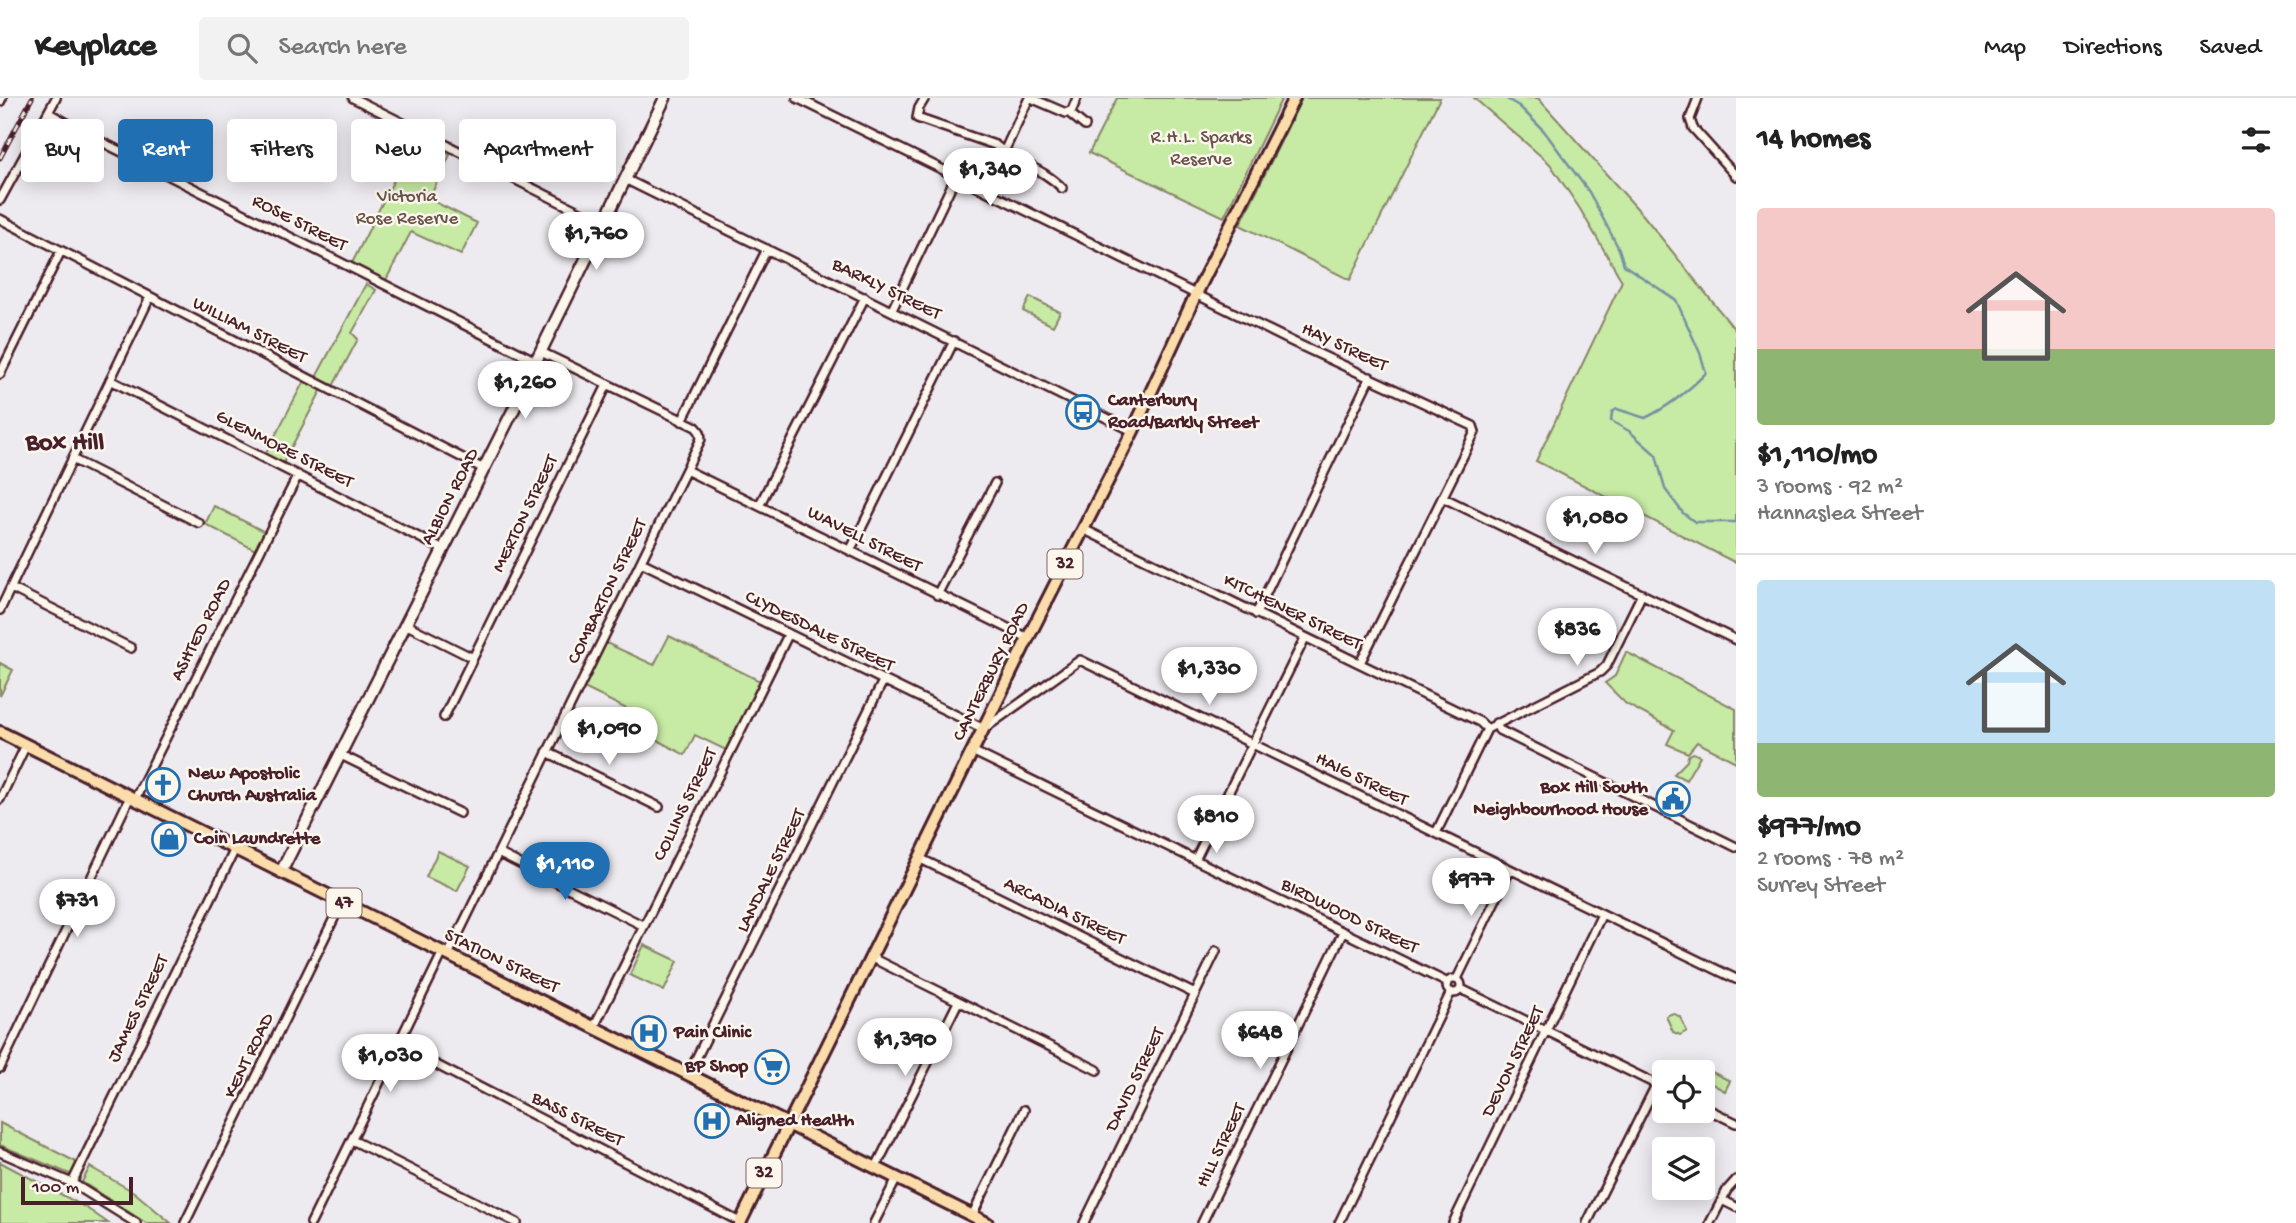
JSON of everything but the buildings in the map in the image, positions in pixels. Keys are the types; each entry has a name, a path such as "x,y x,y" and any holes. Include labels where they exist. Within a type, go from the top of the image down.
{"main road":[{"name":"CANTERBURY ROAD","path":"740,1222 1133,431 1196,294 1294,98"},
{"name":"STATION STREET","path":"0,732 987,1223"}],"street":[{"path":"0,200 56,98"},
{"path":"353,98 603,223"},
{"name":"ALBION ROAD","path":"281,872 444,550 666,98"},
{"name":"HAY STREET","path":"797,98 1196,294 1473,426 1475,432 1442,497"},
{"path":"925,98 917,118 995,145 1004,153 1053,179 1062,188"},
{"path":"990,193 1004,153 1030,98 1055,110 1068,112 1085,126"},
{"path":"1068,112 1072,110 1077,98"},
{"path":"1698,98 1690,119 1693,128 1736,176"},
{"name":"ROSE STREET","path":"49,113 120,151 538,356 607,385 700,432"},
{"path":"892,310 956,176"},
{"name":"BARKLY STREET","path":"625,179 1133,431"},
{"name":"WILLIAM STREET","path":"0,219 484,469"},
{"path":"682,421 767,249"},
{"path":"0,374 61,251"},
{"path":"759,506 865,296"},
{"path":"0,610 150,298"},
{"path":"850,551 954,341"},
{"path":"1256,614 1370,377"},
{"name":"GLENMORE STREET","path":"110,380 444,550"},
{"name":"MERTON STREET","path":"444,717 607,385"},
{"name":"COMBARTON STREET","path":"311,1223 398,1045 498,853 701,439 700,432"},
{"path":"72,459 199,523"},
{"name":"WAVELL STREET","path":"686,470 1028,638"},
{"name":"ASHTED ROAD","path":"0,1068 132,798 298,475"},
{"path":"937,595 995,483"},
{"path":"1360,663 1442,497 1736,640"},
{"name":"KITCHENER STREET","path":"1083,529 1480,722 1486,729"},
{"name":"CLYDESDALE STREET","path":"641,562 984,729"},
{"path":"11,588 131,648"},
{"path":"1436,833 1486,729 1600,672 1607,665 1642,594"},
{"path":"405,624 473,658"},
{"name":"COLLINS STREET","path":"594,1027 788,635"},
{"path":"1195,860 1305,638"},
{"name":"HAIG STREET","path":"984,729 1080,660 1736,979"},
{"name":"LANDALE STREET","path":"688,1075 883,681"},
{"path":"1496,723 1499,730 1736,847"},
{"path":"0,799 26,745"},
{"name":"BIRDWOOD STREET","path":"972,751 1448,983"},
{"path":"547,752 659,807"},
{"path":"341,755 460,813"},
{"name":"JAMES STREET","path":"72,1183 235,849"},
{"path":"498,853 644,926"},
{"name":"ARCADIA STREET","path":"919,858 1195,994"},
{"path":"1457,979 1510,870"},
{"name":"KENT ROAD","path":"185,1223 342,902"},
{"name":"DEVON STREET","path":"1453,1223 1602,914"},
{"name":"HILL STREET","path":"1202,1223 1343,932"},
{"name":"DAVID STREET","path":"1084,1223 1216,951"},
{"path":"870,957 1097,1070"},
{"path":"1457,979 1452,979 1447,988 1456,993 1461,989"},
{"path":"1457,979 1461,989"},
{"path":"1461,989 1652,1083"},
{"path":"1339,1223 1451,992"},
{"path":"876,1167 958,1002"},
{"name":"BASS STREET","path":"398,1045 740,1222"},
{"path":"1587,1223 1652,1102"},
{"path":"972,1216 1024,1110"},
{"path":"1715,1113 1736,1124"},
{"path":"352,1140 517,1223"},
{"path":"0,1152 72,1183 136,1223"},
{"path":"874,1223 897,1178"},
{"path":"1710,1223 1736,1180"},
{"path":"1722,1200 1736,1207"}],"green space":[{"name":"R.H.L. Sparks Reserve","path":"1117,98 1282,98 1224,217 1089,153"},
{"path":"1302,98 1440,98 1350,280 1240,225"},
{"path":"1474,98 1538,98 1643,215 1736,331 1736,563 1536,461 1622,281 1550,164"},
{"name":"Victoria Rose Reserve","path":"445,153 450,155 445,165"},
{"name":"Victoria Rose Reserve","path":"393,182 437,182 429,199 477,223 461,255 411,232 386,280 352,263"},
{"path":"366,284 376,290 352,333 358,339 331,390 323,387 282,465 265,455 306,377 314,381"},
{"path":"1030,297 1060,312 1053,326 1023,311"},
{"path":"214,506 267,533 257,551 205,524"},
{"path":"669,636 764,683 730,752 695,735 685,755 630,726 635,713 580,686 602,641 654,665"},
{"path":"1626,652 1736,709 1736,762 1697,742 1688,753 1667,744 1674,730 1626,704 1605,683 1615,676"},
{"path":"0,663 13,670 0,696"},
{"path":"1693,753 1700,756 1686,780 1674,774 1687,761 1688,756"},
{"path":"438,851 470,866 457,891 426,877"},
{"path":"644,945 678,961 664,991 630,975"},
{"path":"1673,1013 1680,1017 1687,1031 1680,1035 1673,1032 1666,1016"},
{"path":"1715,1074 1730,1081 1725,1091 1715,1085"},
{"path":"0,1123 78,1163 72,1175 0,1145"},
{"path":"0,1162 85,1207 108,1223 0,1223"},
{"path":"90,1167 134,1192 171,1223 146,1223 82,1182"}],"waterway":[{"path":"1505,98 1519,106 1544,131 1589,192 1619,249 1624,265 1676,300 1700,353 1706,373 1677,398 1645,418 1617,409 1612,412 1611,421 1629,431 1656,455 1665,489 1683,513 1695,522 1736,522"}],"railway":[{"path":"0,158 32,98"}],"place":[{"name":"Canterbury Road/Barkly Street","path":"1083,412"},
{"name":"New Apostolic Church Australia","path":"163,785"},
{"name":"Box Hill South Neighbourhood House","path":"1673,799"},
{"name":"Coin Laundrette","path":"169,839"},
{"name":"Pain Clinic","path":"649,1033"},
{"name":"BP Shop","path":"772,1067"},
{"name":"Aligned Health","path":"712,1121"}],"district":[{"name":"Box Hill","path":"65,444"}]}
